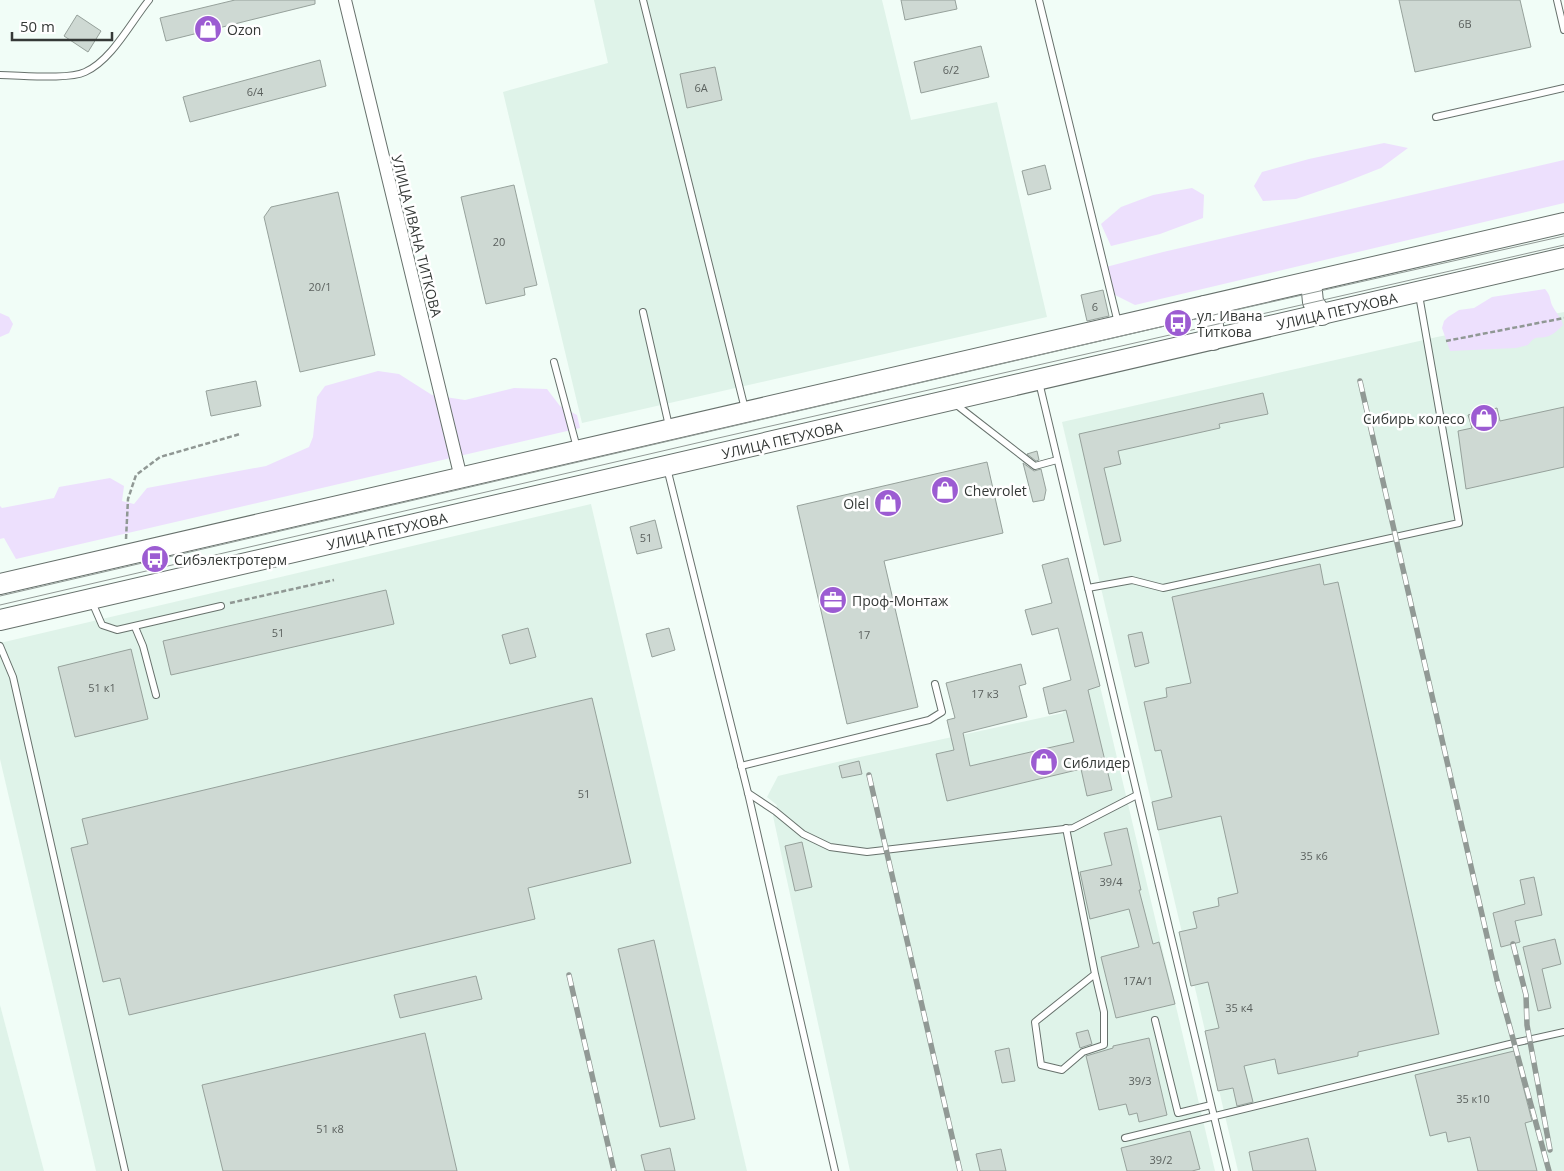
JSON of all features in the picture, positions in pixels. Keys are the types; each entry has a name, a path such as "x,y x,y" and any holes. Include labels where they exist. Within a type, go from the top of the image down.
{"highway":[{"path":"0,584 1564,223"},
{"name":"УЛИЦА ПЕТУХОВА","path":"0,620 1564,258"},
{"path":"1311,282 1313,302 1322,315"},
{"path":"1205,306 1213,325 1213,340"}],"street":[{"name":"УЛИЦА ИВАНА ТИТКОВА","path":"345,0 461,478"}],"lane":[{"path":"0,75 64,76 85,72 111,51 127,33 136,16 149,0"},
{"path":"643,0 746,412"},
{"path":"1039,0 1118,326"},
{"path":"1557,0 1564,30"},
{"path":"1436,117 1564,88"},
{"path":"1088,588 1132,580 1162,588 1459,523 1418,292"},
{"path":"642,312 670,430"},
{"path":"554,362 578,451"},
{"path":"1038,380 1227,1171"},
{"path":"951,401 1035,466 1057,460"},
{"path":"666,465 748,794 835,1171"},
{"path":"90,599 102,624 116,630 220,606"},
{"path":"135,627 143,646 156,695"},
{"path":"0,646 13,677 124,1171"},
{"path":"741,766 929,720 942,712 935,684"},
{"path":"748,794 775,811 803,834 830,847 868,852 1073,828 1137,795"},
{"path":"1066,828 1104,1012 1104,1045 1083,1052 1062,1070 1041,1065 1034,1022 1095,974"},
{"path":"1155,1020 1178,1113 1211,1104"},
{"path":"1125,1138 1514,1042 1564,1032"}],"path":[{"path":"1446,341 1564,318"},
{"path":"124,556 128,499 136,475 160,456 240,434"},
{"path":"220,606 334,580"}],"shaded area":[{"path":"594,0 882,0 911,120 997,102 1047,317 582,423 503,92 608,63"},
{"path":"1384,143 1408,148 1381,168 1296,199 1263,201 1254,186 1262,172 1309,159"},
{"path":"1564,160 1564,203 1135,305 1113,294 1106,267 1163,252"},
{"path":"1192,188 1204,195 1203,218 1160,234 1111,246 1101,224 1121,207 1153,195"},
{"path":"1545,289 1563,325 1553,334 1536,338 1528,345 1516,348 1450,351 1442,328 1444,321 1448,317 1459,310 1474,308 1492,297"},
{"path":"1564,312 1564,1171 1238,1171 1062,422 1437,337"},
{"path":"0,313 9,317 13,324 9,333 0,337"},
{"path":"378,371 399,374 432,395 465,400 514,388 547,389 560,406 577,415 580,428 16,559 4,538 0,539 0,506 2,508 54,498 59,487 110,478 124,486 122,501 134,504 147,488 266,466 309,447 313,437 317,397 325,386"},
{"name":"Сибэлектротерм","path":"591,504 747,1171 96,1171 0,759 0,643"},
{"path":"1100,686 1215,1171 850,1171 773,816 777,805 767,797 778,776 1063,713 1059,697"},
{"path":"0,1005 44,1171 0,1171"}],"building":[{"path":"235,0 315,0 315,4 166,41 160,18"},
{"path":"901,0 955,0 957,9 905,20"},
{"path":"1399,0 1520,0 1531,47 1415,72"},
{"path":"77,15 101,31 88,52 64,36"},
{"path":"981,46 989,77 921,93 914,62"},
{"path":"320,60 326,86 190,122 183,97"},
{"path":"715,67 722,100 687,108 680,74"},
{"path":"1045,165 1051,189 1028,195 1022,171"},
{"path":"514,185 537,285 524,288 525,295 486,304 461,197"},
{"path":"338,192 375,355 300,372 264,217 271,207"},
{"path":"1103,290 1109,316 1087,321 1081,295"},
{"path":"256,381 261,406 211,416 206,391"},
{"path":"1263,393 1268,414 1219,424 1220,428 1118,451 1121,464 1104,468 1121,541 1104,545 1079,434"},
{"path":"1564,407 1564,467 1466,489 1458,431 1472,428 1468,415 1497,408 1500,421"},
{"path":"1037,451 1039,460 1036,461 1027,454"},
{"path":"987,462 1003,533 884,561 918,707 847,724 797,506"},
{"path":"1023,463 1034,471 1041,469 1046,490 1044,500 1033,502"},
{"path":"655,520 662,548 637,554 630,527"},
{"path":"1068,558 1100,686 1088,690 1112,790 1087,796 1081,769 947,801 936,754 954,750 947,720 955,718 946,683 1021,664 1026,684 1019,686 1027,717 963,733 970,766 1074,742 1066,710 1049,714 1043,688 1071,680 1058,628 1032,635 1025,610 1052,603 1042,565"},
{"path":"1320,564 1324,585 1338,582 1439,1034 1358,1052 1358,1056 1278,1074 1275,1059 1244,1066 1253,1102 1237,1106 1233,1088 1218,1091 1205,1031 1219,1028 1208,982 1191,986 1179,932 1197,928 1193,912 1219,906 1218,898 1238,893 1221,816 1158,830 1152,802 1172,797 1161,750 1155,751 1144,702 1167,697 1166,688 1191,683 1172,597"},
{"path":"386,590 394,624 171,675 163,641"},
{"path":"528,628 536,657 510,664 502,635"},
{"path":"669,628 675,650 652,657 646,634"},
{"path":"1142,632 1149,663 1135,667 1128,635"},
{"path":"131,649 148,719 75,737 58,667"},
{"path":"592,698 631,863 528,888 535,919 129,1015 120,978 103,982 71,848 88,844 82,819"},
{"path":"859,761 862,774 842,778 839,766"},
{"path":"1127,828 1141,890 1139,890 1153,944 1159,942 1175,1004 1116,1018 1101,957 1139,947 1129,909 1090,919 1080,872 1112,865 1104,833"},
{"path":"802,842 812,887 795,891 785,846"},
{"path":"1534,877 1542,915 1515,921 1520,942 1501,947 1493,913 1525,904 1520,880"},
{"path":"1555,939 1561,964 1542,969 1551,1008 1538,1011 1523,947"},
{"path":"654,940 695,1119 660,1127 618,949"},
{"path":"476,976 482,999 400,1018 394,995"},
{"path":"1088,1030 1092,1044 1080,1048 1076,1033"},
{"path":"425,1033 457,1171 223,1171 202,1085"},
{"path":"1149,1038 1167,1115 1139,1122 1137,1113 1129,1115 1126,1104 1099,1110 1086,1056 1113,1048 1113,1046"},
{"path":"1009,1048 1015,1081 1002,1083 995,1051"},
{"path":"1514,1051 1532,1121 1525,1123 1537,1171 1478,1171 1470,1137 1448,1142 1446,1132 1430,1136 1415,1075"},
{"path":"1190,1131 1200,1169 1192,1171 1127,1171 1121,1148"},
{"path":"1308,1138 1316,1171 1253,1171 1249,1152"},
{"path":"670,1148 675,1171 645,1171 641,1155"},
{"path":"1001,1149 1006,1171 980,1171 976,1154"}],"tram line":[{"path":"0,596 1178,323 1564,236"},
{"path":"0,605 714,439 1564,245"}],"railway":[{"path":"1360,381 1497,980 1549,1171"},
{"path":"869,775 960,1171"},
{"path":"1513,944 1526,995 1527,1025 1550,1150"},
{"path":"569,975 614,1171"}],"place":[{"name":"Ozon","path":"208,29"},
{"name":"ул. Ивана Титкова","path":"1178,323"},
{"name":"Сибирь колесо","path":"1484,418"},
{"name":"Chevrolet","path":"945,490"},
{"name":"Olel","path":"888,503"},
{"name":"Сибэлектротерм","path":"155,559"},
{"name":"Проф-Монтаж","path":"833,600"},
{"name":"Сиблидер","path":"1044,762"}]}
